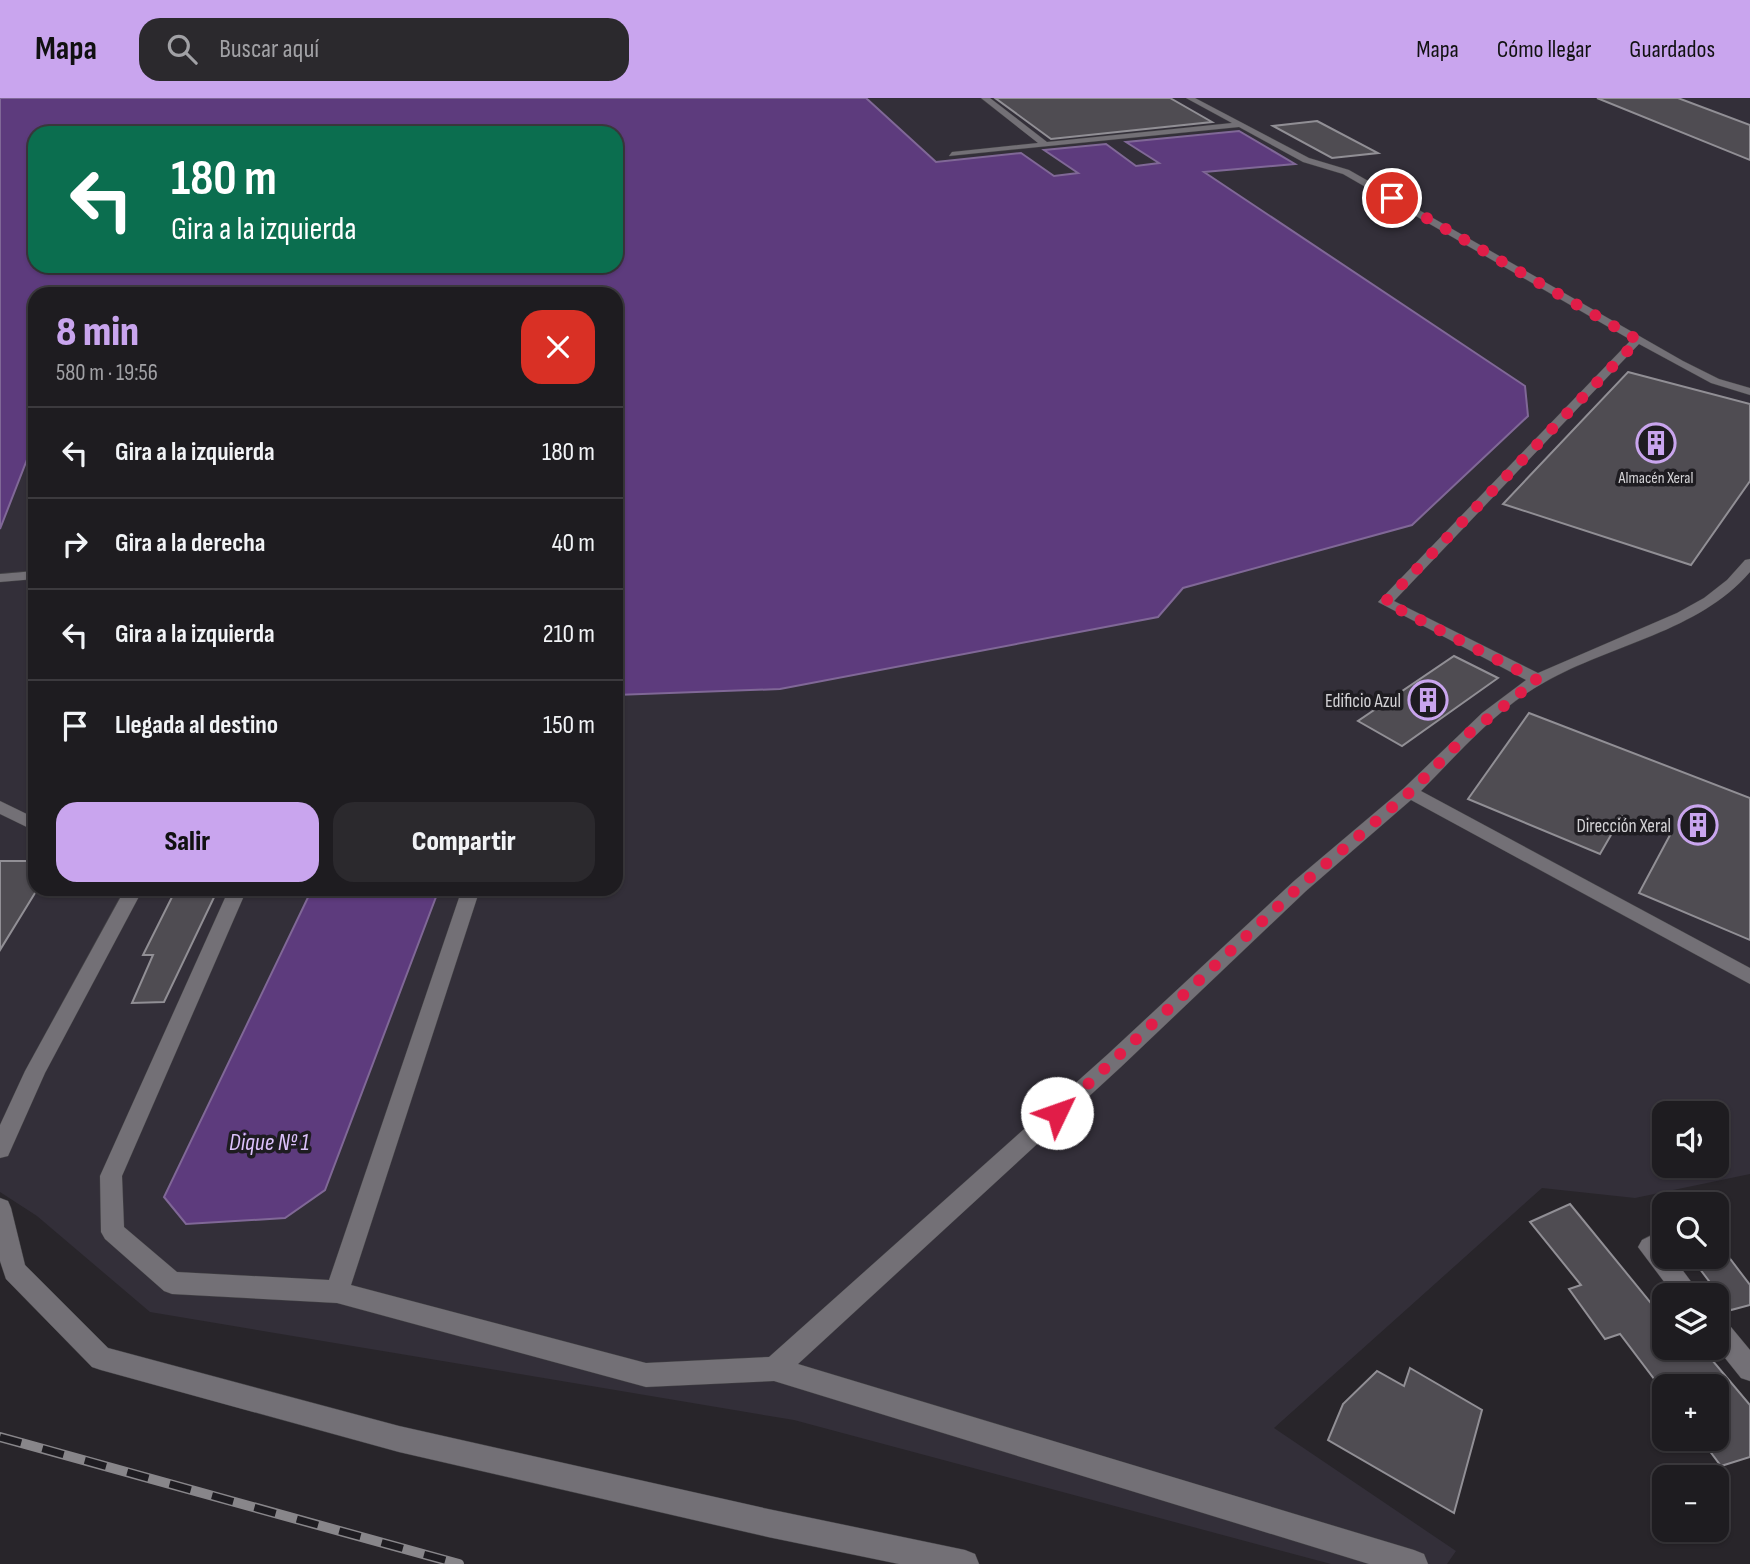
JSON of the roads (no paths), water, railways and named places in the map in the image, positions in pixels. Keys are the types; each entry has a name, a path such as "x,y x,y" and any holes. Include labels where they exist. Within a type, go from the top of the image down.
{"street":[{"path":"985,98 1046,145"},
{"path":"1190,98 1306,160 1346,172 1638,340 1715,381 1750,392"},
{"path":"952,154 1238,125"},
{"path":"1537,680 1385,602 1638,340"},
{"path":"774,1368 1115,1060 1300,886 1410,792 1468,734 1537,680 1669,622 1737,583 1750,563"},
{"path":"0,579 28,576"},
{"path":"1410,792 1750,978"},
{"path":"0,807 28,821"},
{"path":"0,1149 35,1071 126,896"},
{"path":"235,896 111,1176 113,1232 172,1283 337,1292 646,1375 774,1368 1414,1564"},
{"path":"337,1292 469,896"},
{"path":"0,1208 14,1271 101,1358 412,1442 768,1523 965,1564"},
{"path":"1650,1247 1679,1283"},
{"path":"1729,1344 1750,1369"}],"water":[{"path":"0,98 866,98 936,162 1021,153 1054,176 1078,173 1044,150 1106,144 1136,166 1159,163 1126,142 1239,131 1295,164 1204,172 1525,386 1528,416 1412,525 1183,588 1158,617 780,689 623,695 623,287 28,287 28,457 0,529"},
{"name":"Dique Nº 1","path":"309,896 436,896 325,1190 285,1218 186,1224 164,1197"}],"railway":[{"path":"0,1437 459,1564"}],"place":[{"name":"Almacén Xeral","path":"1656,443"},
{"name":"Edificio Azul","path":"1428,700"},
{"name":"Dirección Xeral","path":"1698,825"}]}
